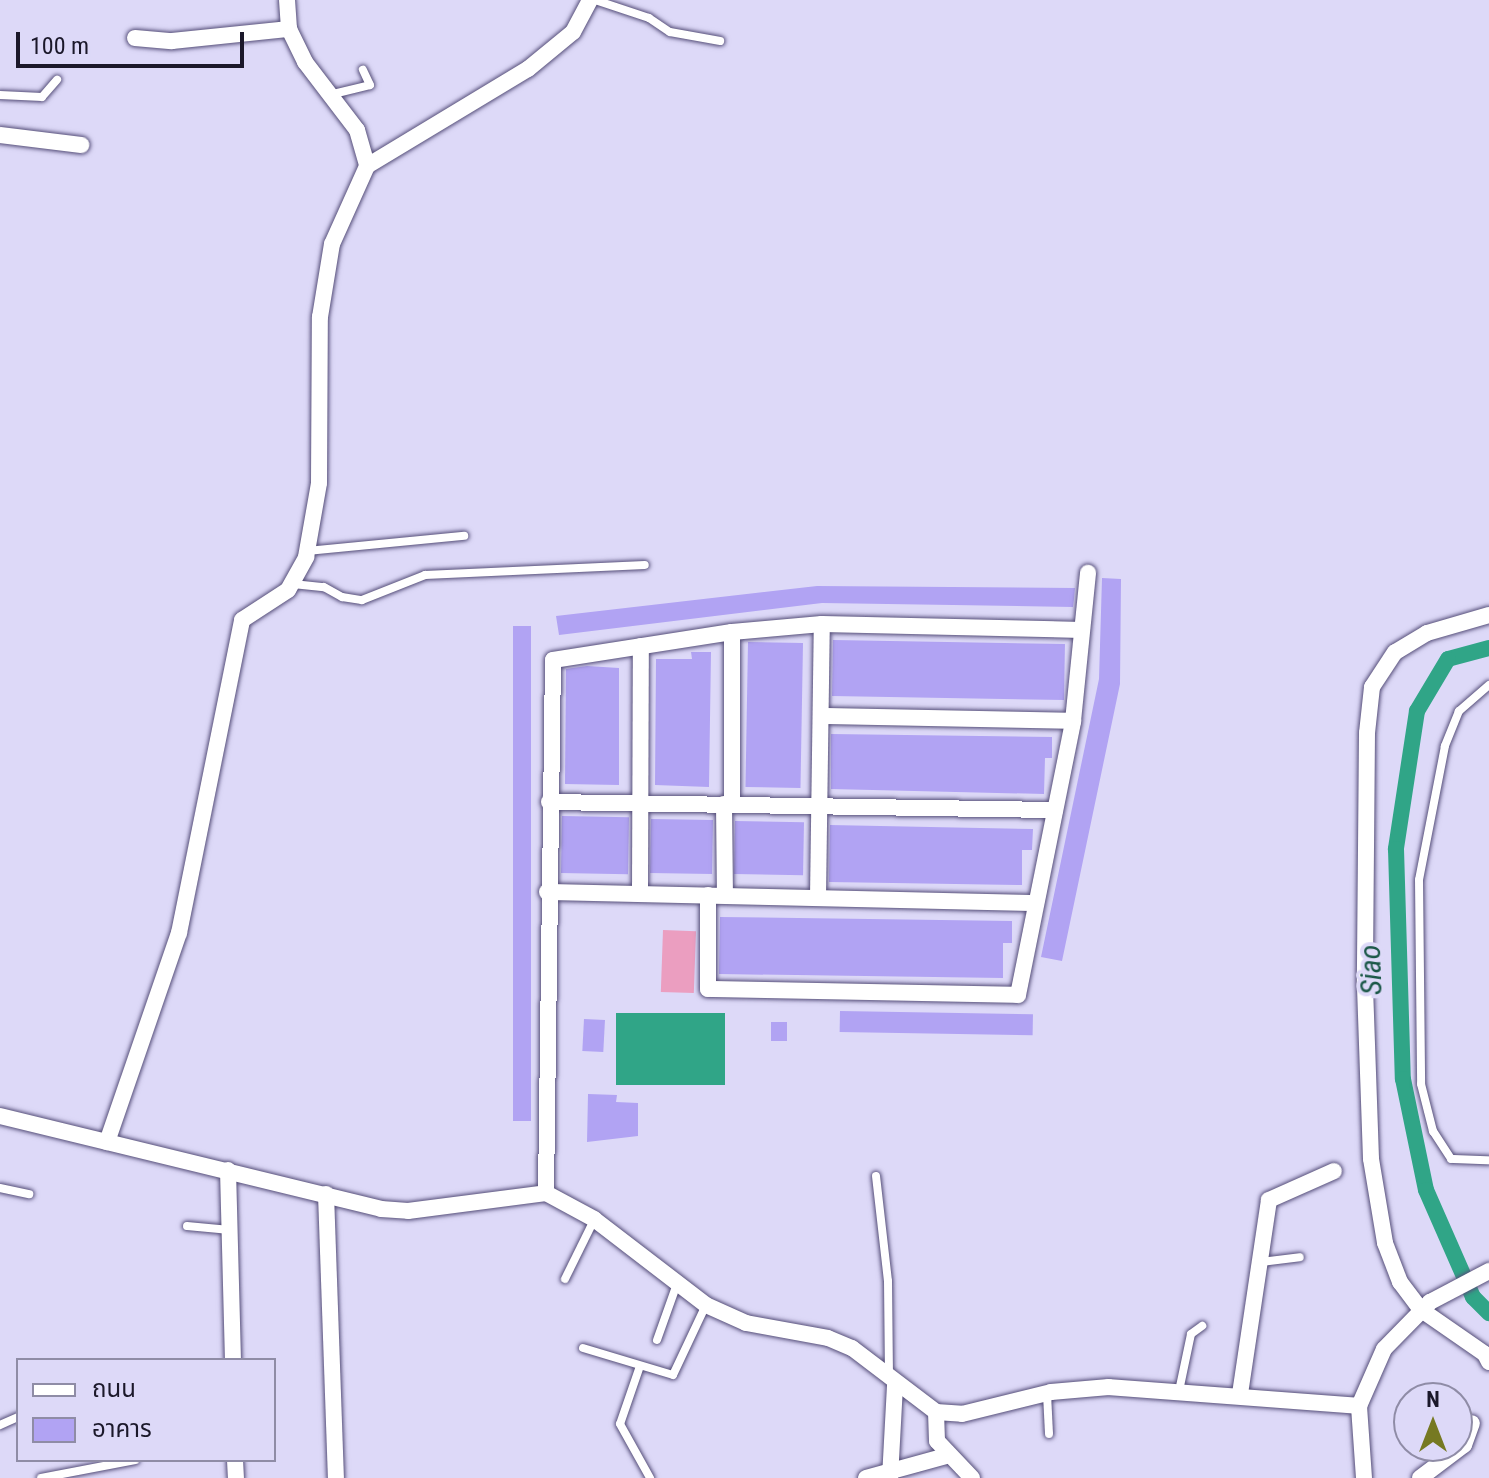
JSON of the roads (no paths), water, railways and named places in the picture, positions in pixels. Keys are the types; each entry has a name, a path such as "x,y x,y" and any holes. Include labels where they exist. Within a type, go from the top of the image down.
{"street":[{"path":"287,0 289,29 328,95 357,130 367,166"},
{"path":"107,1142 179,933 242,620 293,584 307,551 321,458 324,273 367,166 528,69 573,32 593,0"},
{"path":"135,38 172,41 289,29"},
{"path":"0,135 81,145"},
{"path":"708,895 708,989 1018,995 1034,903 1073,721 1088,573"},
{"path":"1489,615 1427,633 1395,652 1372,687 1367,733 1371,1159 1385,1243 1400,1282 1485,1354 1489,1362"},
{"path":"546,1193 547,892 553,660 732,632 822,624 1082,630"},
{"path":"818,897 822,624"},
{"path":"725,895 732,632"},
{"path":"640,893 641,646"},
{"path":"822,716 1073,721"},
{"path":"549,802 1055,810"},
{"path":"547,892 1034,903"},
{"path":"0,1116 408,1211 546,1193 594,1219 678,1280 706,1305 746,1323 828,1338 936,1412 978,1412 1047,1393 1109,1387 1240,1394 1359,1406"},
{"path":"228,1170 233,1358"},
{"path":"1240,1394 1269,1200 1334,1171"},
{"path":"326,1194 336,1478"},
{"path":"1364,1478 1359,1406 1384,1349 1425,1306 1489,1271"},
{"path":"889,1475 892,1380"},
{"path":"936,1412 937,1441 946,1456 972,1478"},
{"path":"866,1478 889,1475 946,1456"},
{"path":"1420,1478 1441,1462"}],"lane":[{"path":"593,0 649,18 670,32 720,41"},
{"path":"328,95 370,85 363,70"},
{"path":"0,95 42,97 57,80"},
{"path":"307,551 464,536"},
{"path":"293,584 324,587 342,597 362,600 425,575 645,565"},
{"path":"1489,685 1459,711 1445,746 1419,880 1419,966 1421,1084 1433,1131 1451,1159 1489,1160"},
{"path":"876,1176 888,1281 892,1380"},
{"path":"0,1188 29,1194"},
{"path":"565,1279 594,1219"},
{"path":"187,1226 230,1230"},
{"path":"1261,1262 1300,1257"},
{"path":"657,1340 678,1280"},
{"path":"583,1348 673,1375 706,1305"},
{"path":"1179,1391 1191,1334 1202,1326"},
{"path":"640,1366 620,1424 650,1478"},
{"path":"1047,1393 1049,1434"},
{"path":"41,1478 125,1462"}],"waterway":[{"name":"Siao","path":"1489,648 1448,659 1417,711 1396,849 1403,1079 1426,1190 1473,1297 1489,1313"}]}
